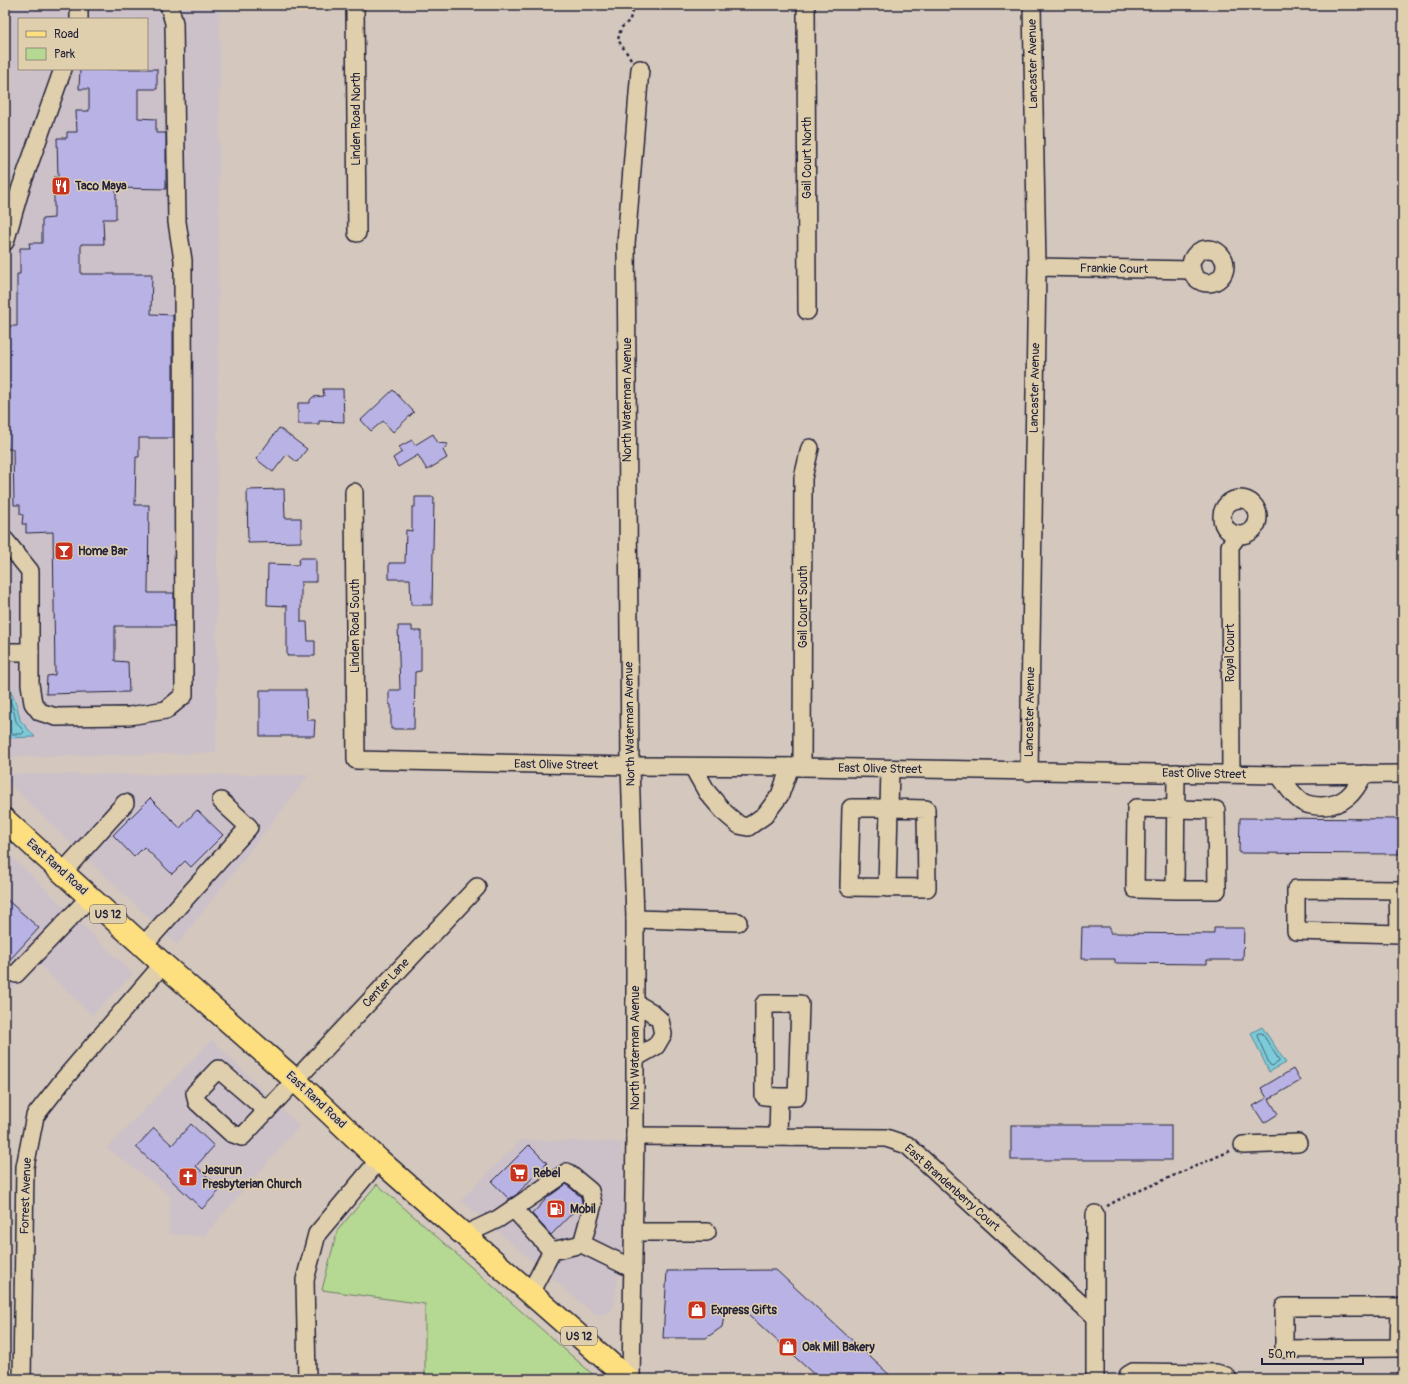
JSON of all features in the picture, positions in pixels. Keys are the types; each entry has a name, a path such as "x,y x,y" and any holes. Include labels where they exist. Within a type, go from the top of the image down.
{"main road":[{"name":"East Rand Road","path":"5,820 163,964 295,1080 379,1160 628,1379"}],"street":[{"path":"79,5 79,18"},
{"path":"5,540 30,571 30,684 33,704 40,712 56,717 129,716 166,710 184,694 183,260 177,222 174,23 169,5 155,5"},
{"name":"Linden Road North","path":"355,5 356,233"},
{"name":"Gail Court North","path":"806,5 808,310"},
{"name":"Lancaster Avenue","path":"1029,772 1037,267 1032,5"},
{"name":"North Waterman Avenue","path":"631,1379 634,1232 635,1003 630,766 626,244 640,69"},
{"path":"5,242 21,187 63,70"},
{"name":"Frankie Court","path":"1037,267 1192,270"},
{"name":"Gail Court South","path":"692,767 706,792 725,813 739,825 748,827 765,815 780,794 796,767 804,478 810,448"},
{"name":"Linden Road South","path":"354,492 356,760"},
{"name":"Royal Court","path":"1231,774 1230,546 1238,535"},
{"path":"5,652 30,652"},
{"name":"East Olive Street","path":"356,760 1029,772 1279,775 1403,774"},
{"path":"887,888 890,769"},
{"path":"1176,773 1176,890"},
{"path":"1279,775 1295,796 1304,803 1315,806 1329,806 1339,803 1347,797 1356,788 1364,774"},
{"path":"143,946 249,827 220,802"},
{"path":"63,872 125,803"},
{"path":"851,808 889,808 926,809 927,888 850,887 851,808"},
{"path":"1136,808 1216,810 1217,890 1176,890 1135,889 1136,808"},
{"name":"Center Lane","path":"267,1111 218,1069 195,1093 197,1102 231,1133 242,1137 267,1111 295,1080 477,887"},
{"path":"1296,889 1398,890 1401,911 1399,934 1296,932 1296,889"},
{"path":"16,974 90,897"},
{"path":"634,919 738,922"},
{"name":"Forrest Avenue","path":"22,1379 25,1167 35,1116 68,1074 163,964"},
{"path":"635,1003 651,1012 660,1020 663,1034 656,1046 635,1058"},
{"path":"764,1004 800,1004 798,1097 779,1097 764,1096 764,1004"},
{"path":"778,1137 779,1097"},
{"name":"East Brandenberry Court","path":"635,1136 886,1138 907,1145 1094,1316"},
{"path":"1243,1145 1298,1143"},
{"path":"307,1379 305,1280 317,1234 379,1160"},
{"path":"464,1235 498,1219 567,1172 590,1191 593,1204 582,1244"},
{"path":"514,1209 552,1251"},
{"path":"1095,1214 1095,1379"},
{"path":"634,1232 707,1232"},
{"path":"530,1293 552,1251 582,1244 633,1269"},
{"path":"1284,1307 1400,1307 1402,1328 1399,1348 1284,1349 1284,1307"},
{"path":"1127,1379 1133,1372 1216,1373 1226,1376 1228,1379"}],"path":[{"path":"634,5 629,21 621,28 618,40 640,69"},
{"path":"1095,1214 1118,1200 1243,1145"},
{"path":"1000,1372 1000,1379"}],"shaded area":[{"path":"5,5 220,5 216,753 5,757"},
{"path":"5,774 309,775 177,945 5,780"},
{"path":"5,850 133,974 92,1015 38,963 5,996"},
{"path":"212,1040 299,1126 204,1236 169,1234 170,1195 107,1148"},
{"path":"521,1140 622,1142 625,1190 623,1243 613,1309 607,1313 601,1315 593,1313 461,1200"}],"green space":[{"path":"377,1184 598,1379 425,1379 425,1304 322,1290 337,1231"}],"water":[{"path":"5,679 17,706 20,720 35,737 5,738"},
{"path":"1262,1027 1286,1063 1269,1072 1251,1033"}],"building":[{"path":"157,69 157,89 138,89 138,118 156,119 156,133 166,133 166,189 116,188 116,219 103,219 104,244 81,244 81,274 152,274 151,314 173,315 173,438 139,438 139,457 136,457 135,505 149,505 148,593 174,593 174,626 115,626 115,661 128,662 129,692 46,694 47,676 55,675 53,532 26,533 26,524 22,524 23,515 20,514 20,505 14,505 13,449 7,449 7,443 5,443 5,326 17,326 17,274 20,274 20,248 30,248 29,243 42,243 42,219 54,218 54,177 58,177 57,138 67,138 67,132 77,132 76,111 89,111 89,89 79,89 80,70"},
{"path":"323,389 343,389 344,422 319,421 319,424 298,424 298,403 310,403 310,400 313,397 324,396"},
{"path":"393,390 414,412 393,432 383,421 371,431 361,420"},
{"path":"279,428 307,449 297,462 287,454 273,472 256,459"},
{"path":"433,434 438,443 448,444 443,450 447,458 427,470 418,455 398,467 393,458 402,452 399,447 412,440 415,445"},
{"path":"284,489 285,518 301,518 301,542 248,543 247,490"},
{"path":"415,497 434,497 432,605 411,605 410,579 389,579 389,563 405,563 406,530 412,531 412,507 415,507"},
{"path":"300,558 316,558 316,582 301,582 301,622 307,622 308,641 315,641 315,656 287,656 287,606 267,605 268,564 298,565"},
{"path":"398,626 412,626 412,631 421,631 421,671 415,672 414,729 391,729 391,705 389,704 389,690 400,690"},
{"path":"260,690 306,690 307,720 315,720 314,736 260,736"},
{"path":"150,798 180,828 197,810 223,835 191,867 185,861 172,874 144,847 134,857 113,835"},
{"path":"1240,818 1400,819 1399,854 1239,853"},
{"path":"5,898 39,928 5,965"},
{"path":"1082,927 1110,927 1110,933 1214,934 1214,928 1244,928 1243,960 1207,960 1207,964 1115,963 1115,959 1081,959"},
{"path":"1293,1069 1300,1081 1269,1099 1278,1114 1264,1123 1253,1106 1267,1098 1261,1088"},
{"name":"Jesurun Presbyterian Church","path":"191,1124 214,1146 196,1166 221,1189 202,1209 136,1147 154,1128 172,1145"},
{"path":"1011,1125 1171,1125 1171,1160 1011,1160"},
{"name":"Rebel","path":"529,1145 547,1163 516,1195 509,1199 492,1182"},
{"name":"Mobil","path":"566,1184 581,1197 582,1203 551,1235 532,1214 548,1197"},
{"path":"776,1270 894,1379 819,1379 737,1304 725,1311 722,1327 706,1338 663,1338 667,1271"}],"place":[{"name":"Taco Maya","path":"61,186"},
{"name":"Home Bar","path":"64,551"},
{"name":"Rebel","path":"519,1173"},
{"name":"Jesurun Presbyterian Church","path":"188,1177"},
{"name":"Mobil","path":"556,1209"},
{"name":"Express Gifts","path":"697,1310"},
{"name":"Oak Mill Bakery","path":"788,1347"}]}
